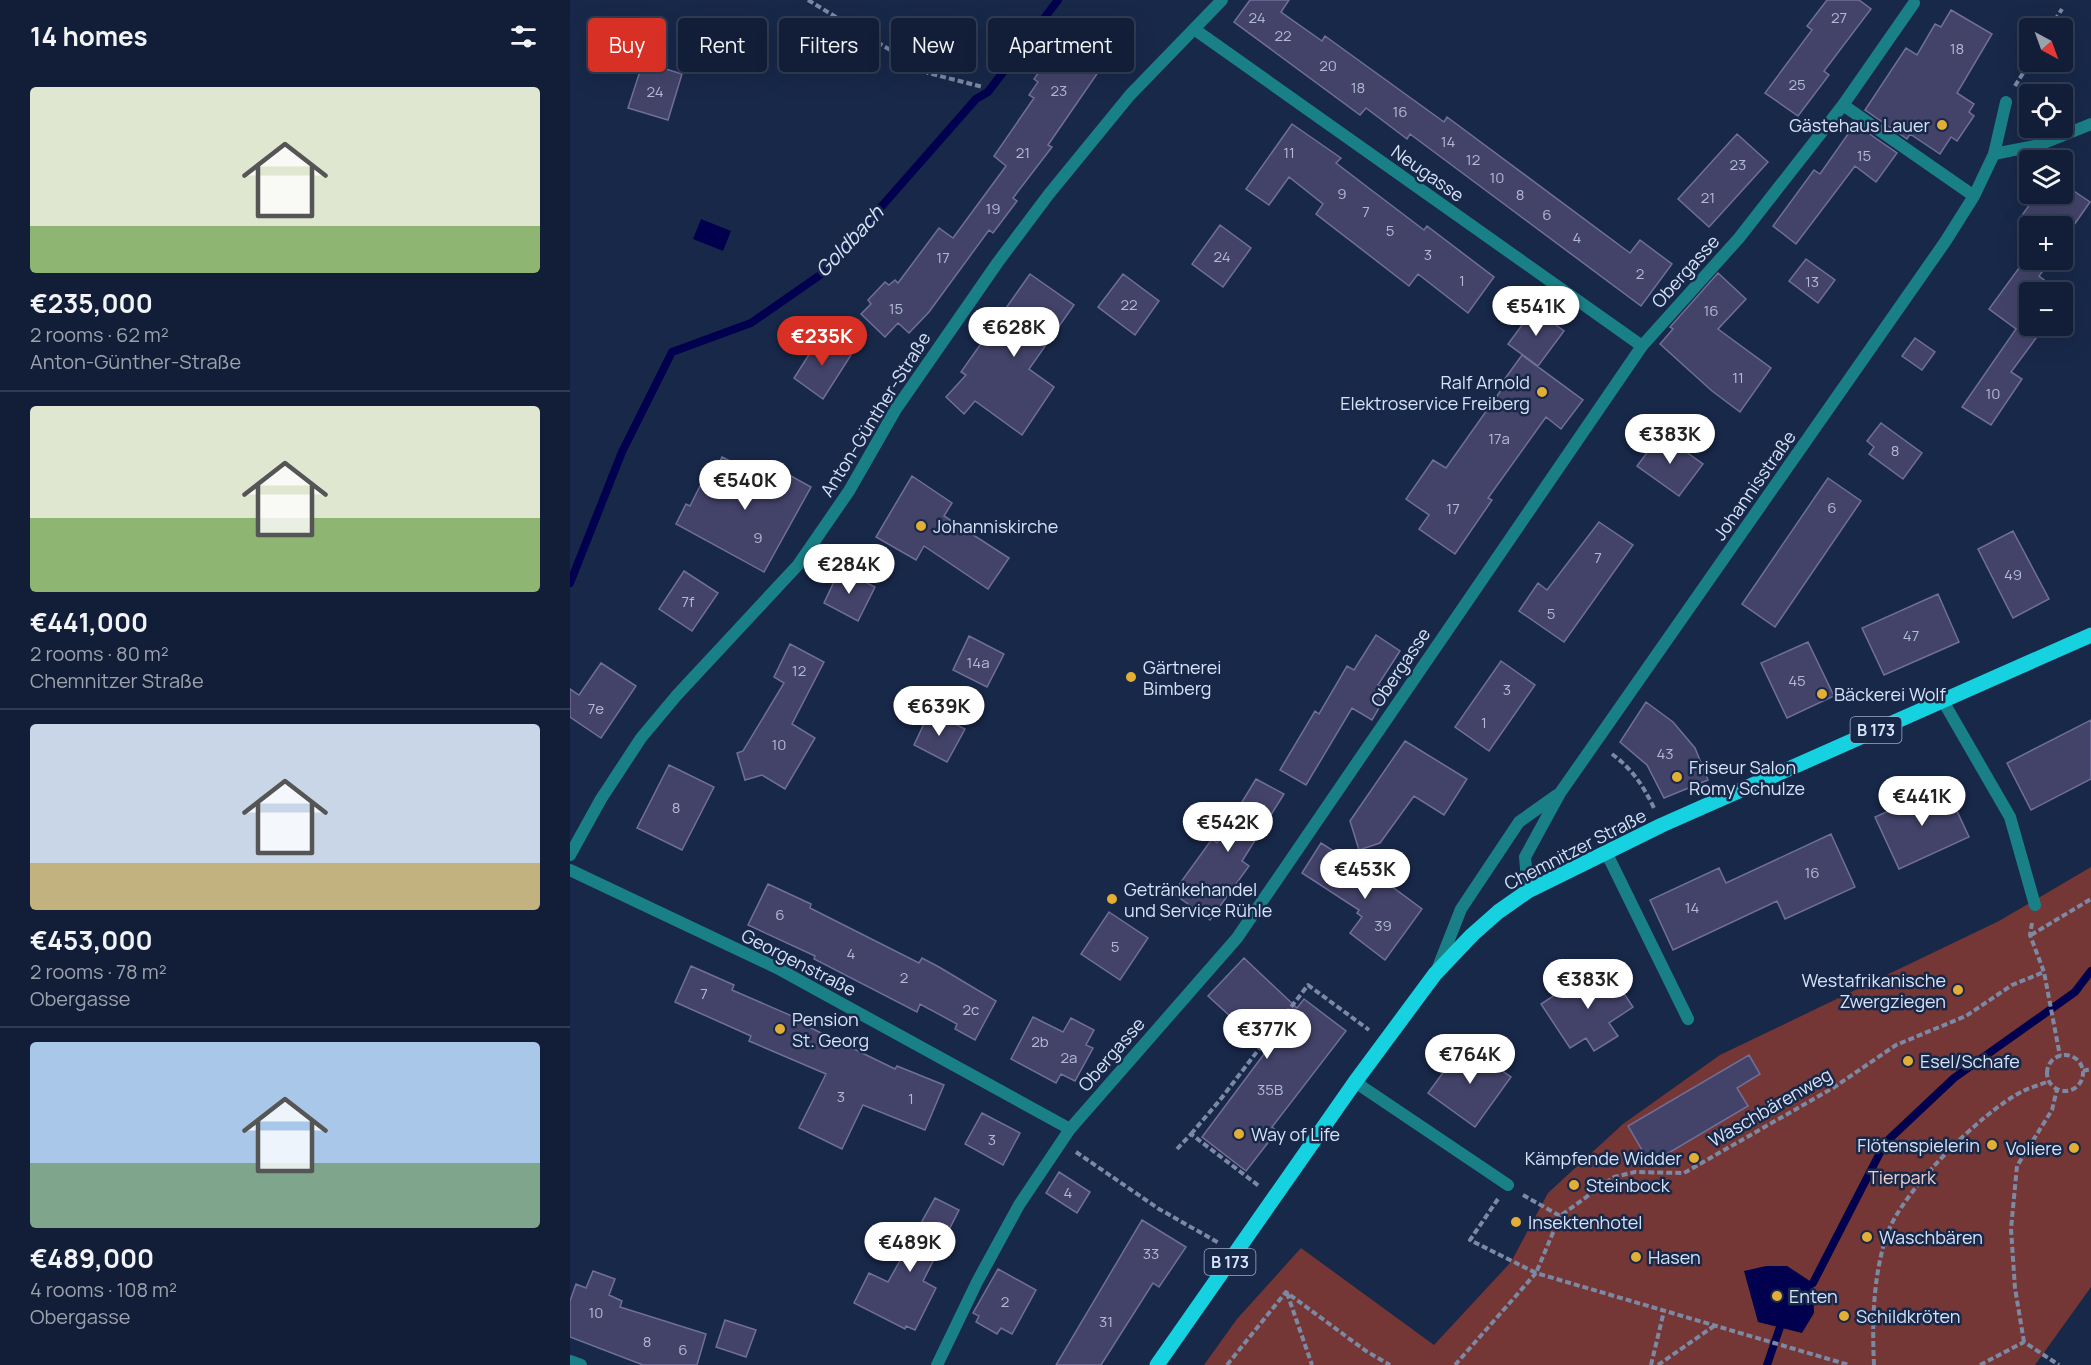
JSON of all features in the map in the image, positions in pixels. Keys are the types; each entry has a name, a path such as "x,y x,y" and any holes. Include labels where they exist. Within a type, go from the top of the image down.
{"main road":[{"name":"Chemnitzer Straße","path":"1157,1365 1355,1082 1435,974 1472,935 1528,891 1662,825 2091,635"}],"street":[{"name":"Anton-Günther-Straße","path":"570,855 601,799 642,738 677,695 798,565 849,491 915,381 1049,194 1130,95 1222,0"},
{"name":"Obergasse","path":"937,1365 977,1282 1019,1205 1070,1129 1237,938 1642,346 1739,238 1843,105 1914,3"},
{"name":"Neugasse","path":"1194,29 1642,346"},
{"name":"Johannisstraße","path":"1528,891 1525,857 1560,793 1974,196 1994,154 2006,102"},
{"path":"1843,105 1974,196"},
{"path":"1994,154 2039,145 2091,124"},
{"path":"1944,701 2010,816 2035,905"},
{"name":"Johannisstraße","path":"1435,974 1461,909 1519,822 1560,793"},
{"path":"1606,852 1688,1019"},
{"name":"Georgenstraße","path":"570,870 777,968 1070,1129"},
{"path":"1355,1082 1508,1185"},
{"path":"570,1361 581,1365"}],"path":[{"path":"808,0 928,73 983,87"},
{"path":"2056,18 2062,9"},
{"path":"2006,102 2024,72"},
{"path":"1596,742 1624,763 1643,784 1662,825"},
{"path":"2030,935 2091,899"},
{"path":"2035,905 2030,935 2044,972 2060,1056"},
{"name":"Waschbärenweg","path":"1560,1216 1614,1177 1635,1172 1684,1173 1833,1088 1896,1045 1966,1016 2019,981 2044,972"},
{"path":"1177,1149 1308,985 1385,1042"},
{"path":"2060,1056 2077,1060 2083,1071 2080,1083 2070,1090 2057,1089 2049,1082 2049,1064 2060,1056"},
{"path":"2083,1071 2091,1069"},
{"path":"1874,1365 1872,1315 1881,1257 1892,1223 1918,1186 1975,1126 2022,1092 2049,1082"},
{"path":"2057,1089 2052,1110 2017,1166 2011,1228 2015,1288 2024,1342 2059,1365"},
{"path":"1070,1129 1074,1150 1159,1209 1238,1251"},
{"path":"1191,1134 1274,1197"},
{"path":"1455,1365 1536,1273 1560,1216 1508,1185 1470,1240 1536,1273 1849,1365"},
{"path":"1227,1365 1286,1292"},
{"path":"1286,1292 1312,1365"},
{"path":"1286,1292 1366,1351 1390,1365"},
{"path":"1651,1365 1664,1311"},
{"path":"1658,1365 1715,1326"},
{"path":"1980,1365 2024,1342"}],"green space":[{"name":"Tierpark","path":"2091,867 2091,1287 2035,1365 1204,1365 1237,1319 1301,1248 1434,1345 1511,1262 1548,1193 1623,1124 1720,1055 1999,921"}],"shaded area":[{"path":"701,219 731,231 723,251 693,239"},
{"path":"1766,1266 1787,1266 1813,1283 1814,1313 1802,1333 1758,1322 1744,1271"}],"building":[{"path":"1250,0 1289,0 1281,12 1322,41 1325,36 1444,122 1447,117 1630,253 1640,240 1672,264 1641,306 1410,134 1407,139 1366,108 1360,115 1234,22"},
{"path":"1827,0 1859,0 1871,9 1824,71 1829,75 1798,116 1765,93 1812,30 1807,26"},
{"path":"1951,10 1992,34 1957,93 1974,104 1969,112 1974,116 1957,141 1951,137 1940,154 1910,134 1907,139 1865,110 1906,48 1917,55 1935,24 1941,27"},
{"path":"666,69 682,74 668,120 628,108 640,72 666,72"},
{"path":"1039,72 1098,72 1048,145 1052,147 1013,198 1017,201 993,233 989,230 929,312 909,333 898,323 885,337 861,314 871,304 868,300 885,282 889,285 895,280 898,283 939,228 953,238 1006,166 994,156 1034,98 1029,95 1038,82 1034,79"},
{"path":"1292,124 1341,158 1336,163 1424,230 1427,226 1494,277 1468,313 1418,274 1409,286 1316,214 1323,204 1289,177 1269,205 1246,189"},
{"path":"1855,124 1897,153 1876,182 1855,166 1796,244 1773,226 1814,170 1820,174"},
{"path":"1737,134 1768,162 1709,227 1678,199"},
{"path":"2073,190 2090,202 2073,226 2073,216 2022,216 2030,204 2073,204"},
{"path":"1220,225 1251,248 1223,287 1192,264"},
{"path":"1806,259 1835,280 1818,303 1789,281"},
{"path":"2019,268 2019,270 2044,270 2039,276 2047,282 2019,282 2019,336 2038,336 2011,372 2022,379 1991,425 1962,407 2016,329 1989,309"},
{"path":"1718,273 1746,299 1718,329 1771,368 1740,412 1712,391 1660,344 1673,329 1670,327"},
{"path":"1030,274 1074,305 1029,369 1054,387 1022,435 975,401 964,414 946,397 966,375 961,372"},
{"path":"1123,274 1159,301 1135,335 1098,307"},
{"path":"1534,309 1564,331 1538,366 1508,344"},
{"path":"821,336 851,355 823,399 794,378"},
{"path":"1915,338 1935,352 1922,370 1902,356"},
{"path":"1522,355 1583,400 1561,429 1546,417 1488,498 1492,500 1455,554 1419,529 1429,515 1406,499 1433,460 1446,468 1504,386 1501,384"},
{"path":"1881,423 1922,453 1903,479 1869,454 1874,447 1867,441"},
{"path":"1661,434 1703,464 1679,496 1637,466"},
{"path":"722,457 752,472 754,468 761,472 766,462 811,487 764,572 676,524 686,504 690,506 706,474 712,477"},
{"name":"Johanniskirche","path":"912,476 952,503 944,516 1009,558 988,589 924,546 916,560 876,537"},
{"path":"1828,478 1861,501 1775,627 1742,604"},
{"path":"1599,522 1633,545 1564,642 1519,611 1538,583 1547,590"},
{"path":"2013,531 2049,599 2013,618 1978,549"},
{"path":"840,569 875,587 858,621 824,603"},
{"path":"684,571 718,593 692,631 659,609"},
{"path":"1938,594 1959,642 1884,675 1862,628"},
{"path":"1376,635 1400,651 1378,685 1389,691 1372,720 1352,708 1306,785 1280,770 1315,711 1319,714 1347,666 1354,670"},
{"path":"969,636 1004,654 987,687 953,670"},
{"path":"1808,642 1834,696 1787,718 1761,663"},
{"path":"790,644 824,662 792,724 815,738 785,789 762,775 745,780 737,753 743,751 784,683 774,677"},
{"path":"1501,661 1535,685 1489,751 1455,727"},
{"path":"601,663 636,686 601,738 570,717 570,689 579,695"},
{"path":"1646,702 1673,722 1695,748 1708,780 1664,798 1647,765 1620,742"},
{"path":"930,711 965,729 947,762 914,745"},
{"path":"2091,720 2091,779 2031,810 2007,763"},
{"path":"1405,741 1467,779 1444,815 1414,796 1380,843 1359,850 1350,821"},
{"path":"669,765 714,787 682,850 637,828"},
{"path":"1256,779 1284,794 1242,861 1249,866 1210,920 1173,893 1212,839 1217,843"},
{"path":"1945,785 1969,837 1899,869 1875,817"},
{"path":"1831,834 1855,887 1785,919 1777,901 1673,950 1650,900 1719,868 1726,883"},
{"path":"1321,843 1366,872 1364,866 1422,909 1385,960 1350,933 1362,917 1357,913 1359,910 1302,873"},
{"path":"768,884 811,904 810,908 919,963 922,958 996,1001 975,1040 955,1029 957,1024 920,1004 917,1012 814,959 815,956 748,925"},
{"path":"1109,912 1148,938 1120,980 1081,954"},
{"path":"1244,958 1297,1008 1304,999 1346,1031 1272,1127 1277,1131 1246,1171 1202,1137 1267,1050 1208,996"},
{"path":"691,966 734,985 732,990 808,1023 807,1026 895,1069 897,1066 944,1085 925,1130 863,1105 842,1149 799,1128 826,1074 749,1041 751,1036 675,1002"},
{"path":"1599,966 1610,983 1615,980 1633,1007 1609,1023 1618,1036 1594,1051 1586,1038 1570,1048 1541,1004"},
{"path":"1033,1017 1063,1032 1071,1018 1094,1030 1086,1045 1093,1048 1075,1081 1061,1074 1056,1083 1011,1059"},
{"path":"1464,1044 1511,1077 1475,1127 1428,1093"},
{"path":"1749,1055 1760,1074 1737,1088 1748,1106 1650,1164 1628,1126"},
{"path":"982,1113 1020,1133 1003,1165 965,1144"},
{"path":"1059,1172 1090,1192 1077,1213 1046,1193"},
{"path":"935,1198 959,1210 923,1281 936,1288 915,1330 906,1326 905,1329 854,1303 869,1273 888,1282"},
{"path":"1142,1220 1186,1247 1159,1287 1153,1283 1101,1365 1056,1365"},
{"path":"998,1269 1036,1290 1012,1334 1001,1328 997,1334 976,1322 979,1316 973,1313"},
{"path":"593,1271 615,1279 609,1295 622,1301 620,1307 706,1334 697,1365 643,1365 570,1337 570,1301 576,1284 586,1288"},
{"path":"725,1320 756,1330 746,1357 716,1347"}],"waterway":[{"name":"Goldbach","path":"570,583 622,452 672,352 751,323 823,273 976,99 988,92 1058,0"},
{"path":"1813,1283 1885,1143 1954,1078 2075,992 2091,971"},
{"path":"1767,1365 1780,1327"}],"place":[{"name":"Gästehaus Lauer","path":"1942,125"},
{"name":"Ralf Arnold Elektroservice Freiberg","path":"1542,392"},
{"name":"Johanniskirche","path":"921,526"},
{"name":"Gärtnerei Bimberg","path":"1131,677"},
{"name":"Bäckerei Wolf","path":"1822,694"},
{"name":"Friseur Salon Romy Schulze","path":"1677,777"},
{"name":"Getränkehandel und Service Rühle","path":"1112,899"},
{"name":"Westafrikanische Zwergziegen","path":"1958,990"},
{"name":"Pension St. Georg","path":"780,1029"},
{"name":"Esel/Schafe","path":"1908,1061"},
{"name":"Way of Life","path":"1239,1134"},
{"name":"Flötenspielerin","path":"1992,1145"},
{"name":"Voliere","path":"2074,1148"},
{"name":"Kämpfende Widder","path":"1694,1158"},
{"name":"Steinbock","path":"1574,1185"},
{"name":"Insektenhotel","path":"1516,1222"},
{"name":"Waschbären","path":"1867,1237"},
{"name":"Hasen","path":"1636,1257"},
{"name":"Enten","path":"1777,1296"},
{"name":"Schildkröten","path":"1844,1316"}]}
